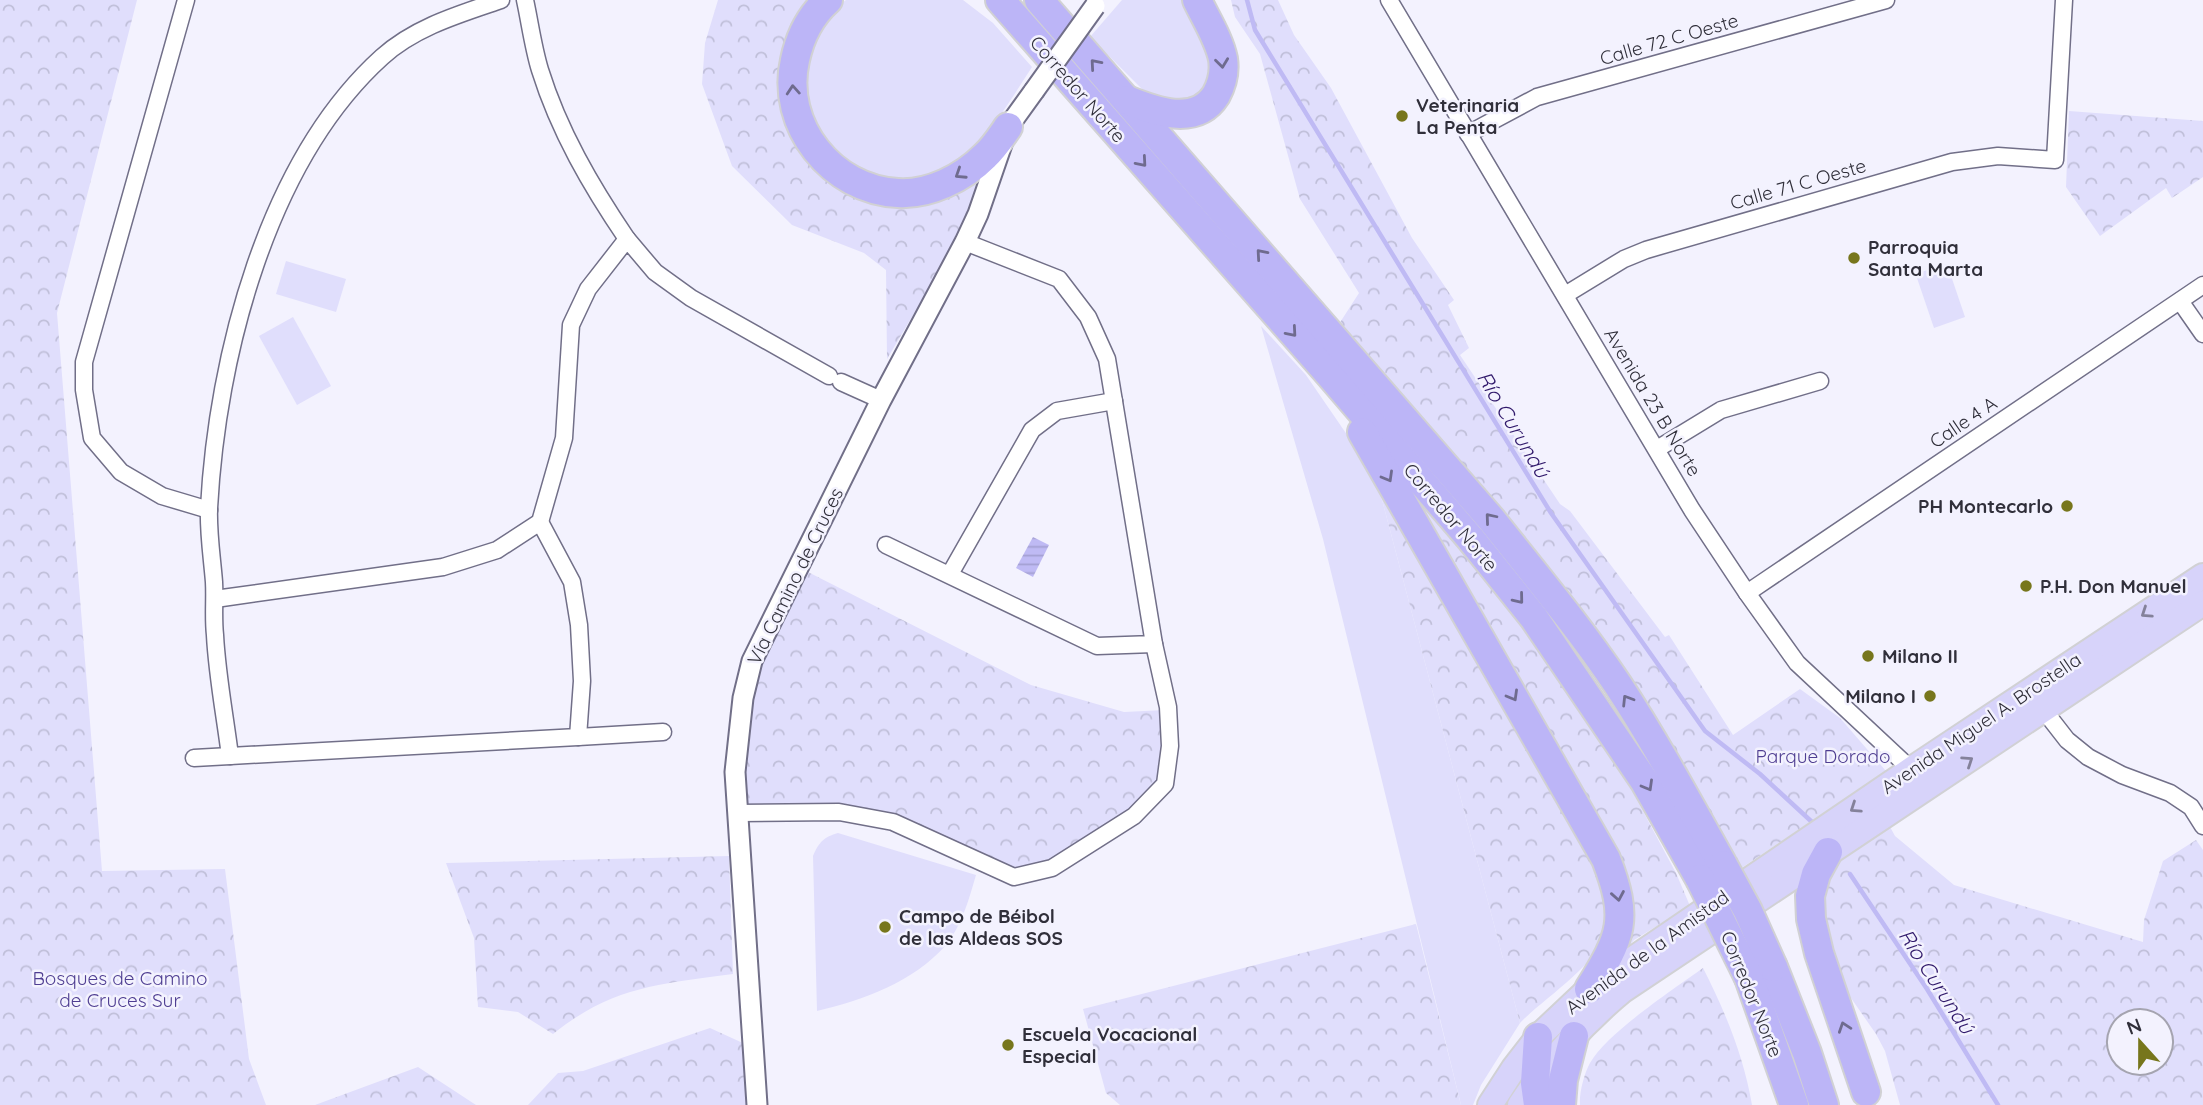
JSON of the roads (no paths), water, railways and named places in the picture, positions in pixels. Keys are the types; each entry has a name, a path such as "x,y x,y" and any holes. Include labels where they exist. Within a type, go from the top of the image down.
{"highway":[{"path":"828,0 807,25 798,47 792,73 792,96 808,139 823,160 845,177 870,189 900,194 926,191 961,174 985,157 1008,127"},
{"name":"Corredor Norte","path":"1039,0 1491,519 1555,600 1617,684 1669,768 1711,872"},
{"path":"1127,100 1169,114 1198,110 1211,102 1224,74 1223,61 1220,48 1196,0"},
{"name":"Corredor Norte","path":"999,1 1330,375 1470,538 1534,618 1645,782 1711,872 1748,911 1780,1062 1794,1105"},
{"path":"1330,375 1606,859 1620,899 1620,923 1615,944 1589,989"},
{"path":"1828,852 1816,874 1810,896 1811,919 1819,953 1866,1092"},
{"name":"Corredor Norte","path":"1761,972 1807,1053 1824,1105"},
{"path":"1561,1105 1563,1080 1574,1036"},
{"path":"1531,1098 1538,1037"},
{"path":"1780,1062 1780,1105"}],"main road":[{"name":"Avenida Miguel A. Brostella","path":"1774,876 1912,769 2203,576"},
{"name":"Avenida Miguel A. Brostella","path":"1774,876 1828,852 1929,788 2203,603"},
{"name":"Avenida de la Amistad","path":"1490,1105 1538,1037 1589,989 1774,876"},
{"name":"Avenida de la Amistad","path":"1531,1098 1574,1036 1593,1015 1774,876"}],"street":[{"path":"186,0 84,362 84,390 92,438 121,472 162,496 209,510"},
{"path":"230,756 214,634 215,599 209,510 215,436 228,360 255,268 278,209 305,152 340,102 383,55 415,34 449,17 501,0"},
{"path":"525,0 539,68 564,132 596,194 627,239 655,272 691,298 835,379 881,400"},
{"name":"Avenida 23 B Norte","path":"1389,0 1692,510 1747,593 1797,663 1912,769 1929,788"},
{"name":"Calle 72 C Oeste","path":"1468,134 1537,97 1886,0"},
{"name":"Calle 71 C Oeste","path":"1565,295 1624,259 1646,250 1952,162 1998,156 2055,160 2064,0"},
{"name":"Vía Camino de Cruces","path":"757,1105 736,772 743,698 752,661 881,400 965,242 978,214 1008,127 1097,3"},
{"path":"215,599 443,567 497,550 540,522 564,438 571,325 588,289 627,239"},
{"path":"738,813 839,812 893,822 1014,877 1052,869 1134,816 1165,784 1170,746 1168,707 1154,644 1107,359 1088,317 1059,279 965,242"},
{"name":"Calle 4 A","path":"1747,593 2203,285"},
{"path":"2180,300 2203,334"},
{"path":"1657,449 1721,410 1820,381"},
{"path":"950,574 1032,430 1057,411 1114,401"},
{"path":"540,522 572,582 579,625 582,681 578,737"},
{"path":"886,545 1097,646 1154,644"},
{"path":"2029,690 2067,740 2088,757 2122,775 2171,793 2191,807 2203,826"},
{"path":"194,758 663,732"}],"waterway":[{"name":"Río Curundú","path":"1247,0 1255,30 1551,513 1705,731 1760,774 1812,822"},
{"name":"Río Curundú","path":"1850,874 1927,989 1998,1105"}],"place":[{"name":"Veterinaria La Penta","path":"1402,116"},
{"name":"Parroquia Santa Marta","path":"1854,258"},
{"name":"PH Montecarlo","path":"2067,506"},
{"name":"P.H. Don Manuel","path":"2026,586"},
{"name":"Milano II","path":"1868,656"},
{"name":"Milano I","path":"1930,696"},
{"name":"Campo de Béibol de las Aldeas SOS","path":"885,927"},
{"name":"Escuela Vocacional Especial","path":"1008,1045"}],"park label":[{"name":"Parque Dorado","path":"1823,756"},
{"name":"Bosques de Camino de Cruces Sur","path":"120,989"}]}
